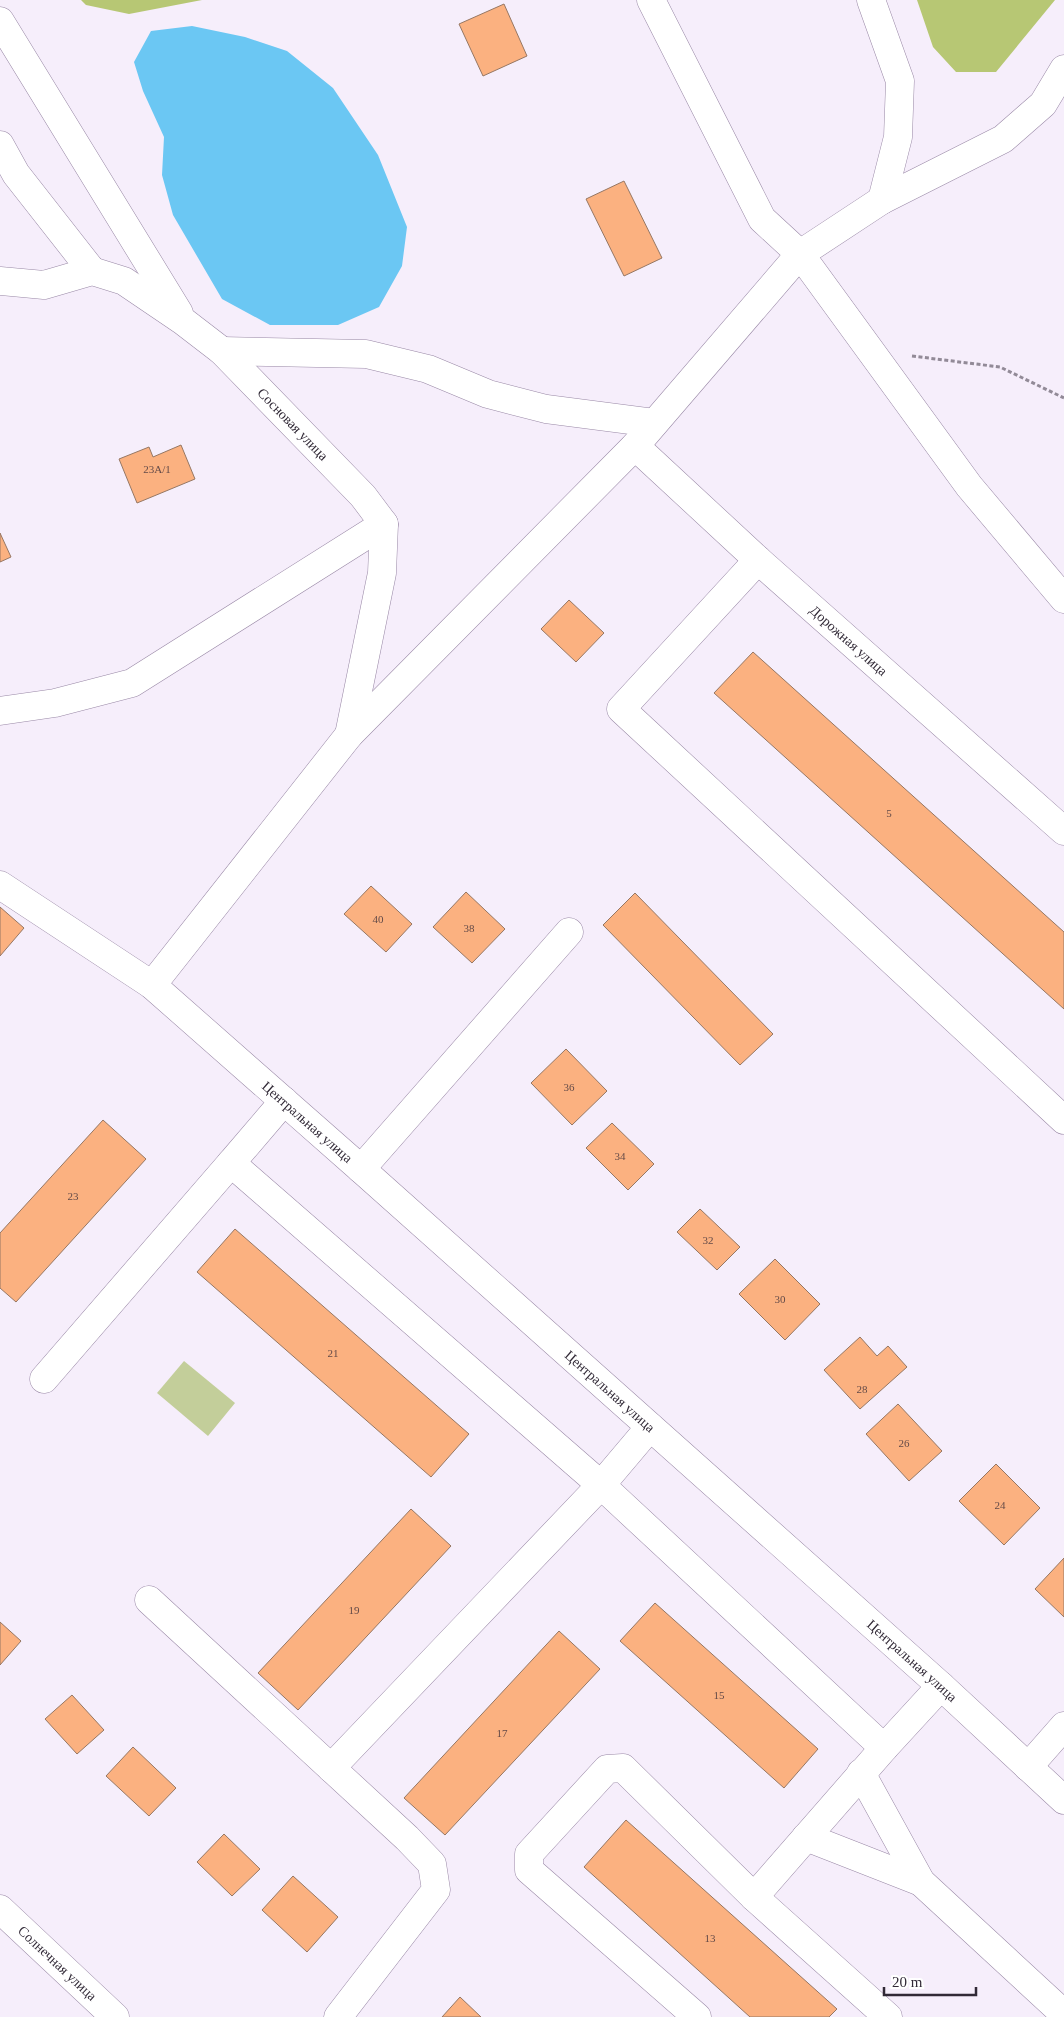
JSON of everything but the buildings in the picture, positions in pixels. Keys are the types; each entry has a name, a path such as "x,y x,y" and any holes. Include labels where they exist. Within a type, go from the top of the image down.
{"street":[{"path":"651,0 762,219 800,254 969,486 1064,600"},
{"path":"871,0 900,81 898,136 882,200"},
{"path":"0,21 183,321"},
{"path":"152,985 350,735 635,446 800,254 882,200 1003,139 1043,104 1064,69"},
{"path":"0,145 16,174 92,271 44,285 0,281"},
{"name":"Сосновая улица","path":"92,271 124,281 183,321 222,351 363,496 384,524"},
{"path":"222,351 366,354 428,369 488,394 546,409 654,423"},
{"name":"Дорожная улица","path":"635,446 758,560 1064,831"},
{"path":"0,711 55,703 132,683 384,524"},
{"path":"350,735 382,573 384,524"},
{"path":"758,560 621,709 1064,1120"},
{"name":"Центральная улица","path":"0,885 152,985 941,1686 1064,1800"},
{"path":"361,1169 569,932"},
{"path":"44,1380 284,1101"},
{"path":"231,1163 602,1485 884,1748"},
{"path":"331,1768 602,1485 650,1427"},
{"path":"148,1600 407,1838 432,1864 436,1890 338,2017"},
{"path":"754,1897 861,1773 941,1686"},
{"path":"1028,1767 1064,1726"},
{"path":"697,2017 529,1870 529,1854 607,1769 623,1768 754,1897 888,2017"},
{"path":"861,1773 921,1882 1064,2014"},
{"path":"806,1837 921,1882"},
{"name":"Солнечная улица","path":"0,1909 115,2017"}],"path":[{"path":"873,354 927,357 1000,366 1064,398"}],"green space":[{"path":"81,0 202,0 129,14 86,5"},
{"path":"917,0 1055,0 996,72 956,72 933,47"},
{"path":"184,1361 235,1403 208,1436 157,1393"}],"water":[{"path":"192,26 245,37 287,51 333,88 378,155 407,227 402,266 379,307 338,325 270,325 222,299 173,215 162,175 164,137 143,91 134,62 151,31"}]}
